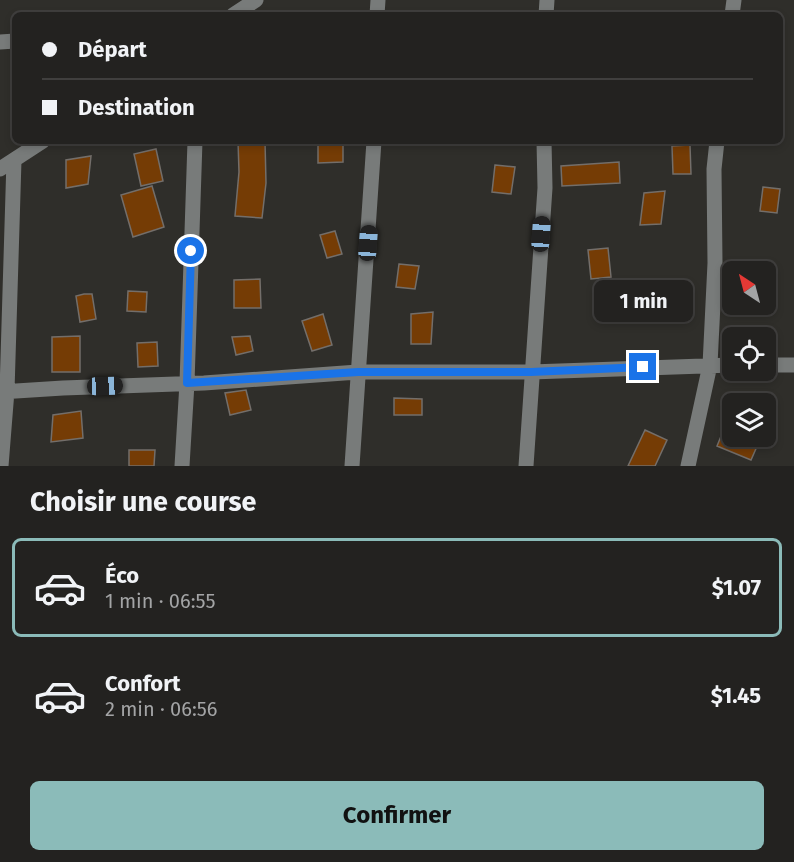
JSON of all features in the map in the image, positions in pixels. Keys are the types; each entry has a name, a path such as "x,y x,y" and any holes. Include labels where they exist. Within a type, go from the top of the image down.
{"street":[{"path":"238,12 256,0"},
{"path":"0,169 38,144"},
{"path":"182,466 195,144"},
{"path":"352,466 374,144"},
{"path":"526,466 545,188 544,144"},
{"path":"688,466 710,365 715,263 714,169 717,144"},
{"path":"1,466 14,160"},
{"path":"3,392 358,372 531,372 722,365"},
{"path":"776,365 794,365"}],"building":[{"path":"238,144 265,144 266,183 262,218 235,216 239,172"},
{"path":"318,144 343,144 343,162 318,163"},
{"path":"690,145 691,174 673,174 672,146"},
{"path":"156,149 163,181 141,186 134,154"},
{"path":"91,156 88,184 66,188 66,160"},
{"path":"619,162 620,183 562,186 561,166"},
{"path":"495,165 515,167 511,194 492,192"},
{"path":"152,186 164,227 133,237 121,195"},
{"path":"763,187 780,189 777,213 760,211"},
{"path":"665,191 661,224 640,225 644,193"},
{"path":"335,231 342,254 327,258 320,235"},
{"path":"608,248 611,277 591,279 588,250"},
{"path":"399,264 419,266 415,289 396,287"},
{"path":"260,279 261,308 234,308 234,280"},
{"path":"652,288 681,297 674,318 645,309"},
{"path":"128,291 147,292 146,312 127,311"},
{"path":"92,294 96,319 80,322 76,296"},
{"path":"433,312 431,344 411,344 411,314"},
{"path":"323,314 332,345 312,351 302,321"},
{"path":"80,336 80,372 52,372 52,337"},
{"path":"250,336 253,351 236,355 232,337"},
{"path":"157,342 158,366 138,367 137,343"},
{"path":"246,390 251,410 230,415 225,393"},
{"path":"394,398 422,399 422,415 394,415"},
{"path":"81,411 83,438 51,442 53,415"},
{"path":"645,430 667,440 655,466 628,466"},
{"path":"722,434 722,447 757,447 751,460 717,446"},
{"path":"129,450 155,450 154,466 129,466"}],"route":[{"path":"191,251 187,383 358,372 531,372 643,367"}]}
